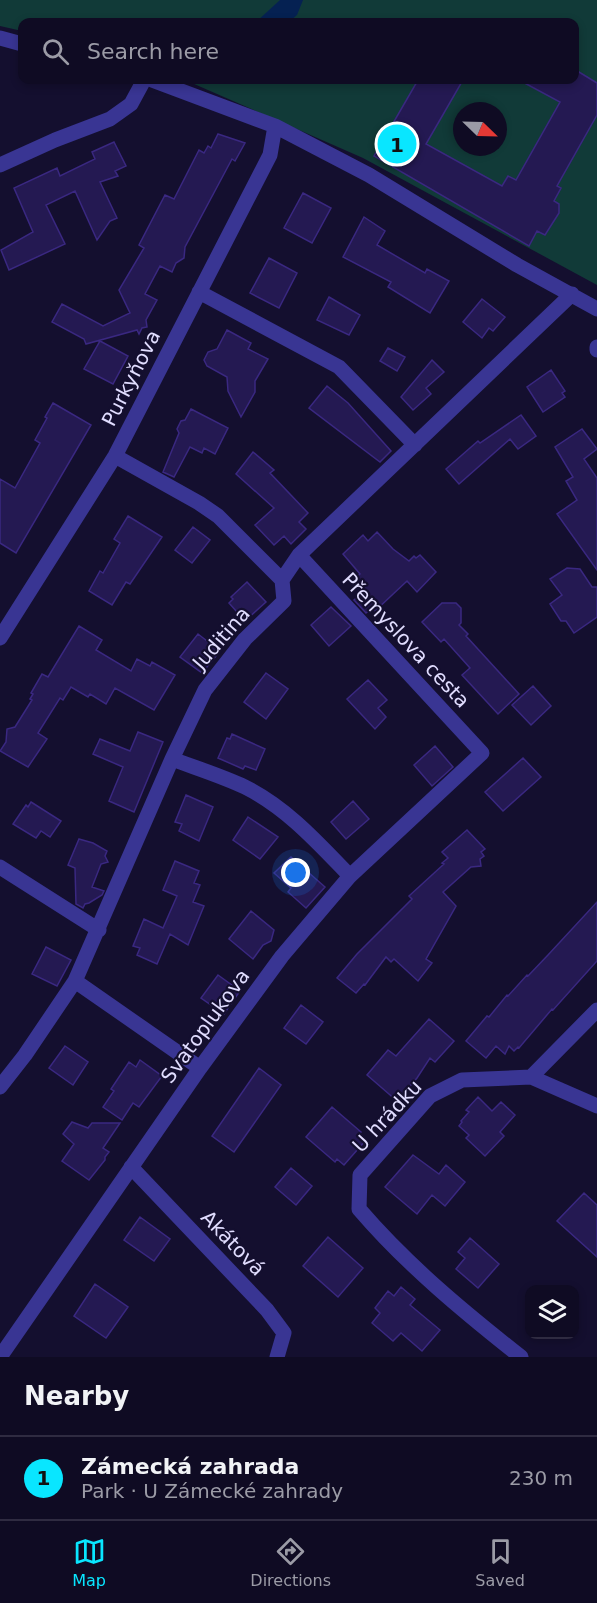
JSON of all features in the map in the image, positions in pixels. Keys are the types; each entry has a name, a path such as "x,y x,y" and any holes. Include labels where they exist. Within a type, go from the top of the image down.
{"street":[{"path":"0,38 18,43"},
{"path":"0,165 55,140 110,119 131,104 142,84"},
{"path":"163,84 275,126 369,175 517,265 597,309"},
{"name":"Purkyňova","path":"0,638 115,456 270,155 275,126"},
{"path":"199,292 339,367 415,446"},
{"name":"Juditina","path":"0,1087 25,1055 75,981 172,759 205,690 245,639 284,601 282,580 299,555 572,294"},
{"path":"115,456 199,502 218,516 282,580"},
{"name":"Přemyslova cesta","path":"299,555 482,753"},
{"name":"Svatoplukova","path":"0,1357 200,1068 282,956 350,876 482,753"},
{"path":"172,759 245,787 276,806 304,829 350,876"},
{"path":"0,867 99,930"},
{"path":"75,981 200,1068"},
{"path":"597,1010 531,1077 597,1106"},
{"name":"U hrádku","path":"521,1357 465,1313 383,1237 360,1209 360,1175 430,1096 462,1080 531,1077"},
{"name":"Akátová","path":"131,1167 267,1310 284,1333 277,1357"}],"green space":[{"path":"0,0 597,0 597,285 363,158 194,84 579,84 579,18 18,18 18,30 0,26"}],"water":[{"path":"280,0 303,0 294,18 260,18"}],"building":[{"path":"579,72 597,83 597,115 557,186 561,188 554,201 559,204 559,213 545,235 537,231 529,246 374,156 416,84 461,84 426,144 502,186 508,176 516,180 560,102 526,84 579,84"},
{"path":"218,134 245,143 235,161 232,159 185,247 184,258 176,263 172,272 160,266 145,294 157,300 146,320 147,327 142,328 139,334 137,330 86,344 84,339 52,322 62,304 103,326 130,313 119,290 144,248 139,245 165,195 174,199 199,150 204,153 208,146 211,148"},
{"path":"114,142 126,166 115,171 118,176 100,182 117,218 110,221 97,240 75,191 46,205 65,244 9,270 1,250 33,232 14,188 57,168 60,176 95,159 92,152"},
{"path":"303,193 331,208 312,243 284,228"},
{"path":"364,217 385,231 377,245 425,273 427,269 449,281 430,313 388,287 391,282 343,257"},
{"path":"269,258 297,273 279,308 250,293"},
{"path":"329,297 360,315 349,335 317,320"},
{"path":"482,299 505,317 493,331 489,328 482,338 463,322"},
{"path":"227,330 251,343 248,349 268,359 255,381 255,392 241,417 228,391 227,377 207,366 204,360 208,352 217,349"},
{"path":"100,341 128,356 113,384 84,369"},
{"path":"388,348 405,357 397,371 380,361"},
{"path":"432,360 444,372 426,388 431,394 413,410 401,397"},
{"path":"551,370 565,391 562,393 565,397 543,412 527,387"},
{"path":"327,386 348,403 391,451 380,462 309,408"},
{"path":"53,403 91,425 16,553 0,543 0,479 15,488 40,443 35,440"},
{"path":"191,409 228,428 215,454 204,448 202,453 190,447 174,477 163,472 179,433 177,429"},
{"path":"521,415 536,436 518,449 510,439 459,484 446,469 478,441 480,443"},
{"path":"582,429 597,449 584,459 597,478 597,570 557,514 577,500 566,481 573,477 555,447"},
{"path":"253,452 274,470 270,473 308,513 299,522 306,529 291,544 284,536 274,545 255,525 274,508 236,474"},
{"path":"128,516 162,537 130,584 126,582 112,605 89,591 100,571 103,573 120,543 114,539"},
{"path":"193,527 210,540 192,563 175,550"},
{"path":"377,532 393,549 409,561 414,556 416,558 420,555 436,572 417,592 407,581 375,611 372,608 366,613 354,600 363,592 352,581 360,574 343,554 363,535 368,541"},
{"path":"567,568 580,569 592,587 597,587 597,617 574,633 566,621 561,621 550,604 562,595 550,579"},
{"path":"247,582 266,602 245,621 229,603 233,599 231,597"},
{"path":"442,603 456,603 461,608 459,625 468,634 466,636 519,694 498,714 462,675 470,668 444,639 441,642 422,622"},
{"path":"331,607 351,626 329,646 311,625"},
{"path":"79,626 102,640 96,650 131,671 137,659 150,666 152,662 175,675 154,710 115,688 106,704 90,694 88,697 71,687 63,700 60,698 38,733 47,739 28,767 0,751 6,742 7,729 15,727 32,700 30,699 33,694 31,693 42,674 48,677"},
{"path":"198,634 220,651 202,673 180,657"},
{"path":"266,673 288,689 266,719 244,702"},
{"path":"368,680 387,700 378,708 386,717 375,729 347,699"},
{"path":"533,686 551,706 531,725 512,705"},
{"path":"138,732 163,742 134,812 109,801 123,767 93,754 100,739 130,751"},
{"path":"232,734 265,749 256,770 245,766 243,769 218,758 227,738 230,739"},
{"path":"435,746 453,767 432,786 414,765"},
{"path":"523,758 541,777 503,811 485,792"},
{"path":"186,795 213,807 199,841 179,831 182,824 175,822"},
{"path":"353,801 369,819 346,839 331,822"},
{"path":"31,802 61,821 50,837 41,831 36,838 13,824 26,805 28,807"},
{"path":"248,817 278,837 260,859 233,840"},
{"path":"467,830 485,849 481,852 484,856 480,859 481,866 471,867 443,892 456,906 426,959 432,963 418,981 394,959 391,962 386,957 356,993 337,978 357,954 412,899 409,896 444,864 442,863 448,858 442,852"},
{"path":"79,839 93,843 107,851 105,856 108,862 101,864 92,887 104,891 102,895 85,904 83,908 76,904 75,868 68,865"},
{"path":"291,857 325,887 306,908 288,892 291,888 274,873"},
{"path":"175,861 199,871 194,883 200,885 193,902 204,906 188,945 170,934 157,964 137,955 140,948 133,946 144,919 163,928 177,896 163,890"},
{"path":"597,902 597,961 519,1048 514,1051 509,1046 505,1054 496,1046 486,1058 466,1041 487,1016 489,1017 507,995 528,976"},
{"path":"251,911 274,930 271,941 263,945 253,959 229,939"},
{"path":"46,947 71,960 57,986 32,974"},
{"path":"218,975 240,991 224,1014 201,998"},
{"path":"301,1005 323,1022 306,1044 284,1028"},
{"path":"429,1019 454,1041 435,1062 430,1058 417,1078 397,1101 367,1075 388,1050 396,1056"},
{"path":"65,1046 88,1062 73,1085 49,1068"},
{"path":"140,1060 162,1076 139,1107 133,1103 122,1120 103,1107 114,1091 111,1089 129,1062 136,1067"},
{"path":"259,1068 281,1085 234,1152 212,1136"},
{"path":"478,1097 492,1111 501,1102 515,1115 500,1132 504,1136 485,1156 466,1138 469,1135 459,1126 469,1112 466,1110"},
{"path":"332,1107 361,1132 358,1135 365,1141 344,1165 337,1159 335,1162 306,1137"},
{"path":"72,1122 88,1128 92,1123 120,1123 103,1148 109,1152 105,1160 89,1180 62,1161 74,1144 63,1134"},
{"path":"413,1155 439,1174 446,1165 465,1182 445,1206 432,1195 417,1214 385,1187"},
{"path":"291,1168 312,1186 296,1205 275,1187"},
{"path":"584,1193 597,1205 597,1257 557,1221"},
{"path":"140,1217 170,1239 154,1261 124,1240"},
{"path":"328,1237 363,1268 338,1297 303,1266"},
{"path":"470,1238 499,1264 478,1288 456,1269 465,1258 458,1252"},
{"path":"95,1284 128,1307 106,1338 74,1316"},
{"path":"401,1287 415,1299 410,1305 440,1330 422,1351 401,1333 393,1341 372,1323 380,1313 375,1308 388,1291 394,1296"}],"place":[{"name":"Zámecká zahrada","path":"397,144"}]}
